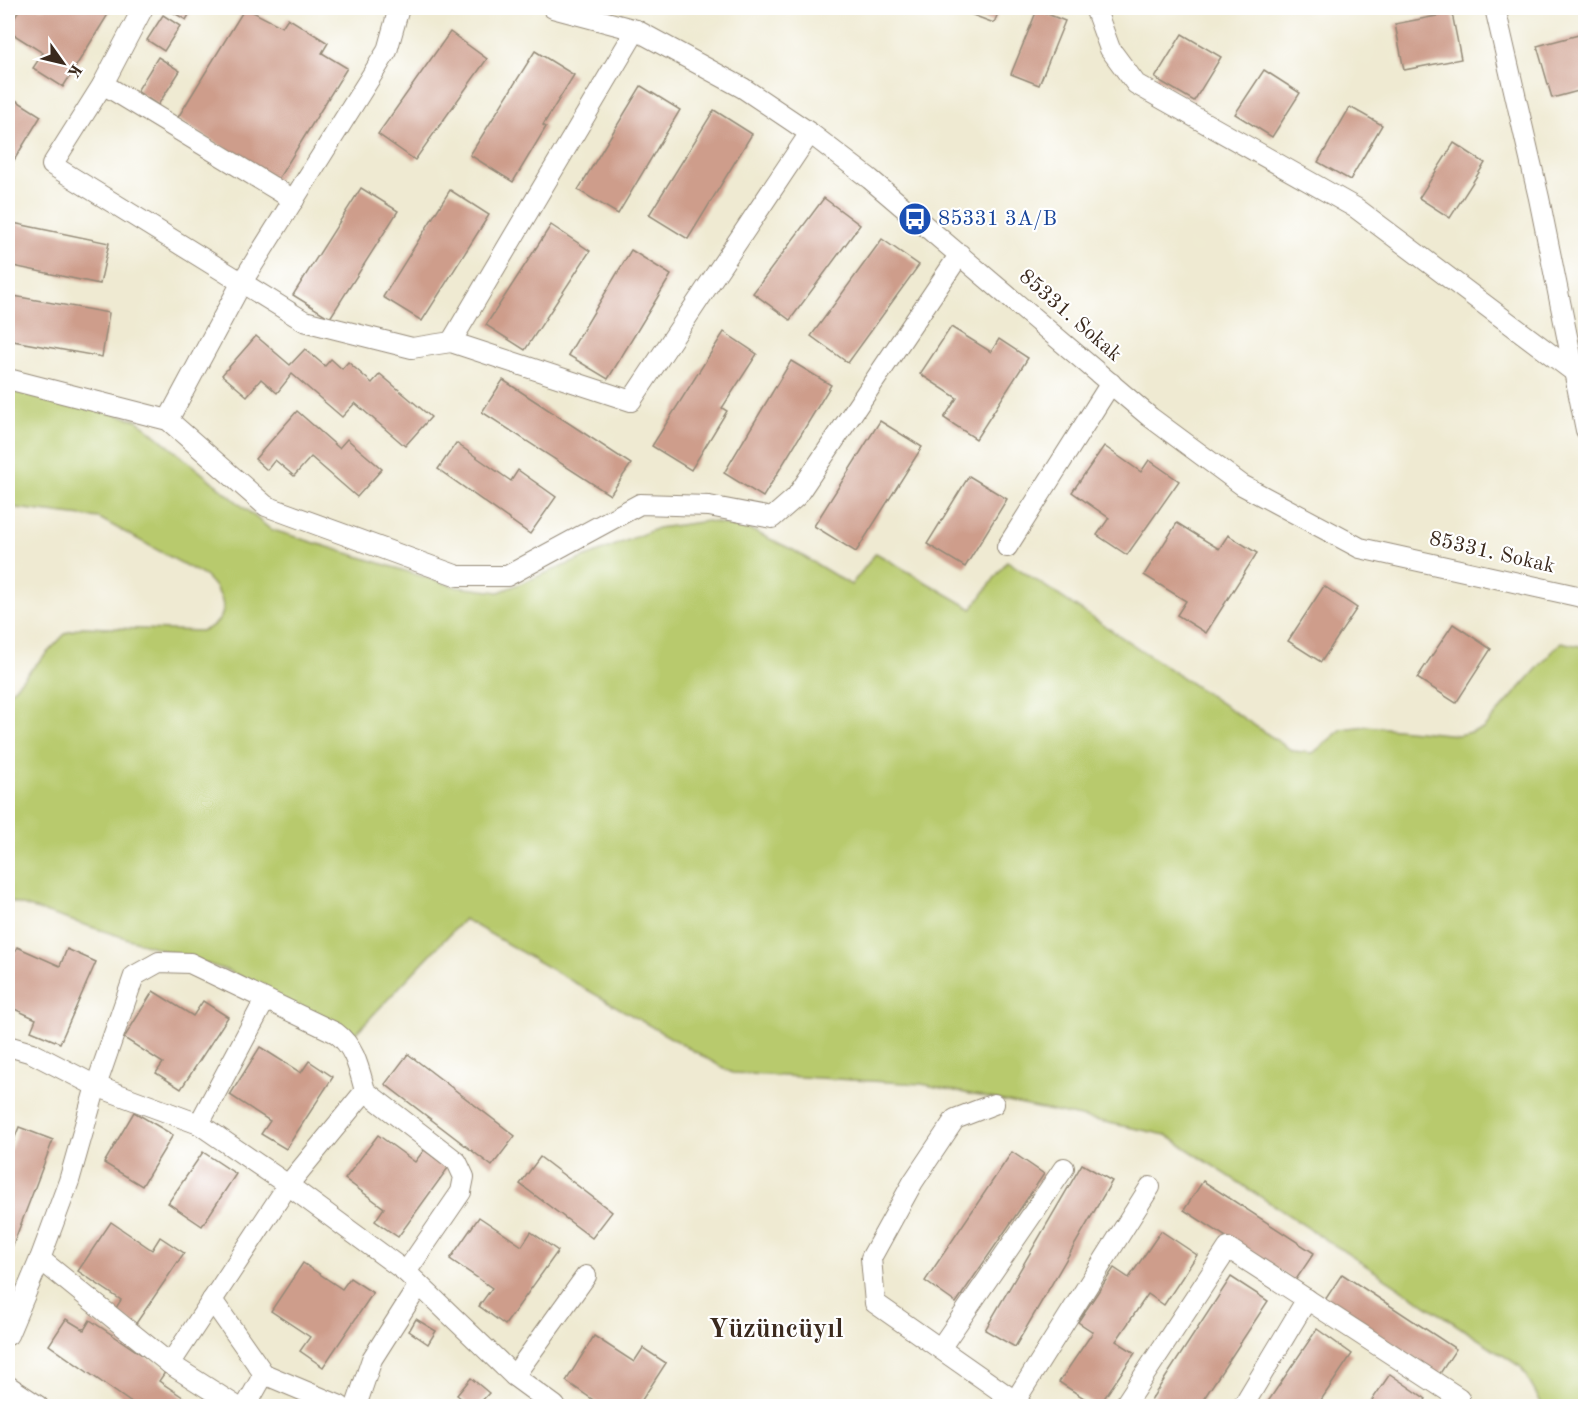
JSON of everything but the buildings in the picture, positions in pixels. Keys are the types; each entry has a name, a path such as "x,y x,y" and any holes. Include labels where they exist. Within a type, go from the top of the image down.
{"street":[{"path":"143,8 103,84 52,165 304,321 412,348 451,342 631,401 810,133"},
{"path":"168,420 242,282 387,51 399,8"},
{"name":"85331. Sokak","path":"553,8 636,30 743,88 810,133 870,179 915,219 960,254 1150,417 1242,485 1360,548 1586,598"},
{"path":"1095,8 1110,49 1136,84 1356,208 1573,371"},
{"path":"1495,8 1539,198 1586,430"},
{"path":"451,342 636,30"},
{"path":"103,84 294,200"},
{"path":"8,379 168,420 266,506 458,576 507,576 640,504 709,506 772,518 796,497 960,254"},
{"path":"1007,548 1111,383"},
{"path":"8,1335 69,1181 96,1086 134,976 159,962 190,963 336,1032 348,1041 365,1091 457,1162 464,1177 461,1192 412,1279 372,1359 356,1407"},
{"path":"199,1124 265,1000"},
{"path":"8,1046 32,1053 96,1086 199,1124 288,1185 412,1279 514,1376 554,1406"},
{"path":"170,1364 288,1185 365,1091"},
{"path":"994,1104 955,1119 913,1182 871,1258 875,1303 941,1347 1019,1404 1150,1187"},
{"path":"941,1347 1064,1168"},
{"path":"1124,1407 1228,1248 1459,1398 1453,1407"},
{"path":"40,1259 170,1364 236,1407"},
{"path":"514,1376 586,1276"},
{"path":"1242,1407 1306,1299"},
{"path":"212,1300 264,1374 340,1407"},
{"path":"246,1407 264,1374"},
{"path":"8,1386 38,1407"}],"green space":[{"path":"8,385 137,420 270,529 457,587 499,592 658,528 708,521 751,530 793,550 851,585 876,553 972,609 1007,561 1293,751 1313,753 1342,729 1366,726 1458,735 1483,729 1561,642 1585,647 1585,1406 1543,1406 1521,1367 1166,1135 922,1084 732,1073 464,919 353,1036 229,971 10,901 8,903 8,694 66,633 82,627 201,631 218,620 223,606 217,591 205,576 99,518 8,507"}],"place":[{"name":"85331 3A/B","path":"915,219"}],"district":[{"name":"Yüzüncüyıl","path":"776,1329"}]}
